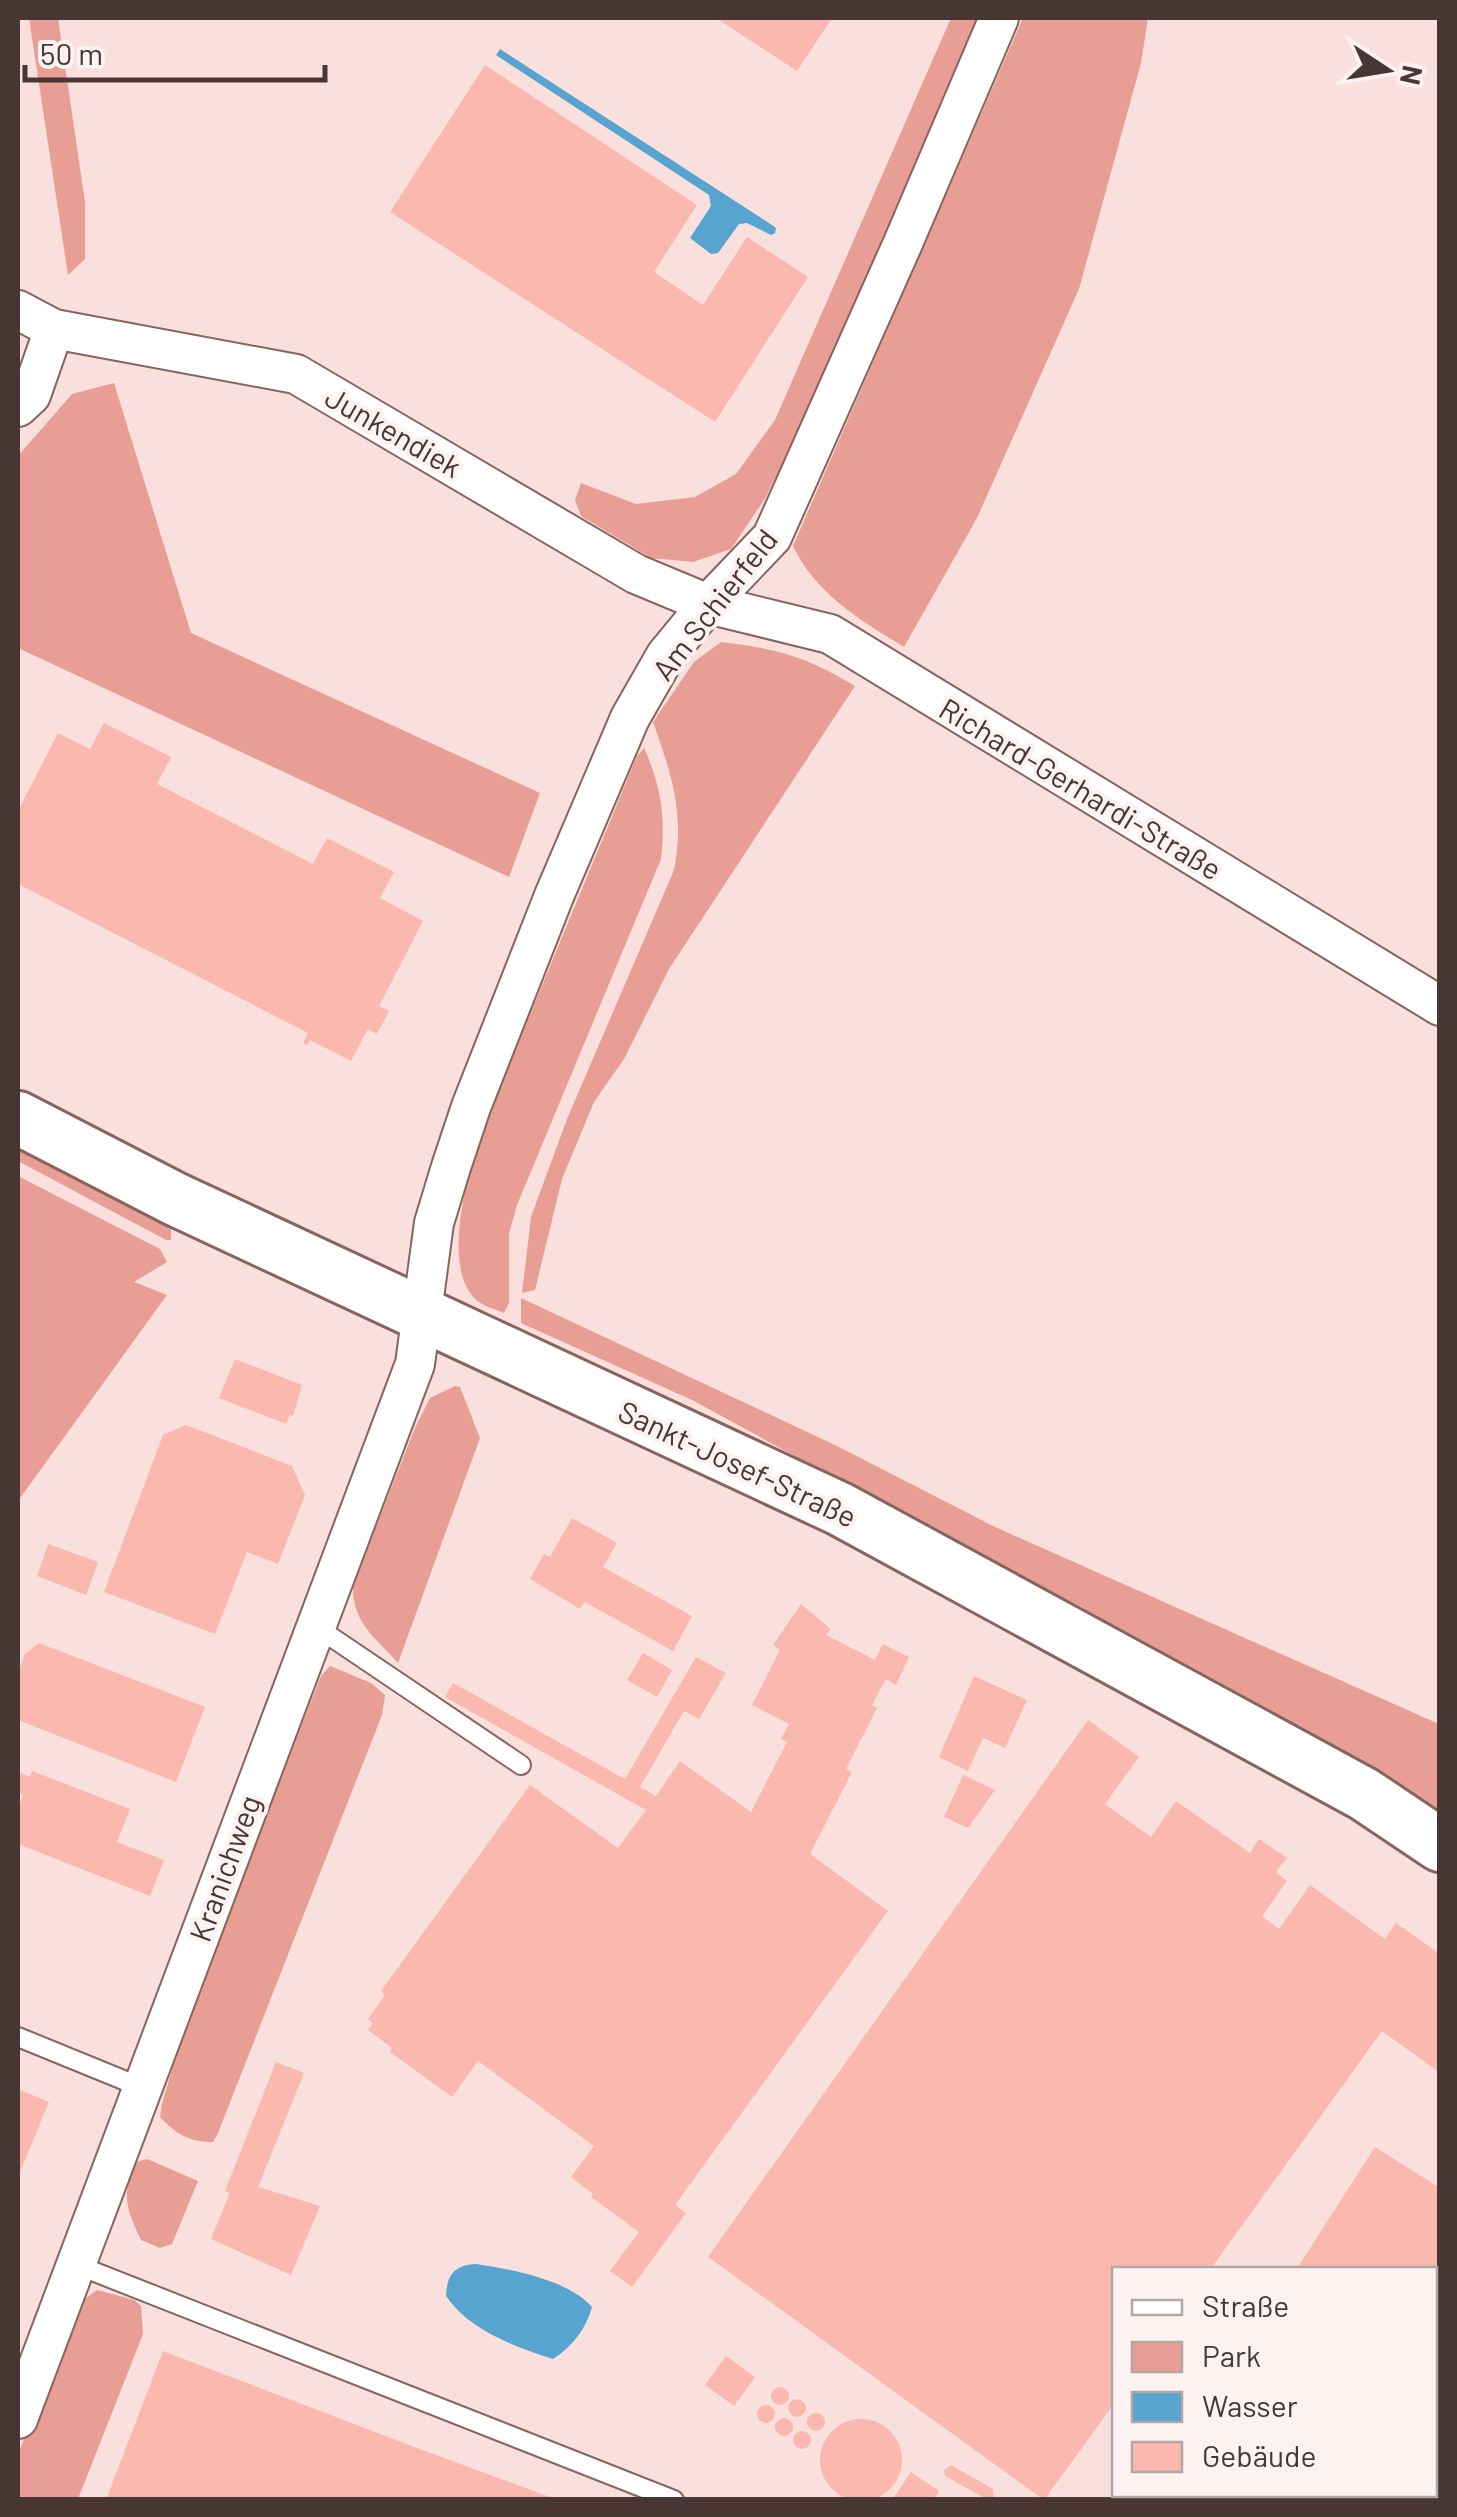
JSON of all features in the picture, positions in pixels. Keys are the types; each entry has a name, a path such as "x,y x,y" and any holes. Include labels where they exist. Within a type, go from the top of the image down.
{"street":[{"name":"Am Schierfeld","path":"423,1314 434,1223 450,1166 554,896 630,718 666,654 772,536 999,18"},
{"name":"Junkendiek","path":"18,310 54,329 296,374 636,574 708,604"},
{"path":"18,407 31,395 54,329"},
{"name":"Richard-Gerhardi-Straße","path":"708,604 830,634 1440,1006"},
{"name":"Sankt-Josef-Straße","path":"18,1118 175,1200 840,1509 1364,1794 1440,1845"},
{"name":"Kranichweg","path":"18,2419 415,1364 423,1314"}],"lane":[{"path":"314,1626 521,1764"},
{"path":"18,2036 142,2088"},
{"path":"77,2265 674,2500"}],"green space":[{"path":"29,18 58,18 85,202 85,259 68,275"},
{"path":"951,18 980,18 814,401 764,500 731,549 693,562 651,558 581,516 575,500 581,483 636,504 695,497 736,474 775,420"},
{"path":"1023,18 1148,18 1141,63 1079,289 977,518 904,647 826,592 793,546"},
{"path":"114,383 191,633 540,793 509,877 18,648 18,456 72,394"},
{"path":"721,642 791,655 855,686 669,969 624,1059 594,1102 562,1179 535,1290 522,1293 531,1217 567,1119 674,870 678,831 675,795 653,722 694,662"},
{"path":"644,748 661,802 661,859 517,1205 509,1233 509,1303 504,1313 475,1299 465,1285 460,1267 460,1225 476,1145 637,756"},
{"path":"18,1148 171,1227 171,1240 18,1161"},
{"path":"18,1176 160,1249 167,1262 134,1282 167,1295 18,1501"},
{"path":"521,1298 837,1446 995,1527 1439,1724 1439,1829 1234,1698 1076,1604 981,1558 694,1401 521,1323"},
{"path":"460,1387 480,1438 398,1663 361,1620 353,1585 430,1398"},
{"path":"330,1666 371,1683 385,1695 382,1715 218,2133 213,2142 190,2139 160,2117 191,2005 321,1676"},
{"path":"147,2159 198,2181 172,2244 160,2248 141,2240 127,2201 136,2162"},
{"path":"97,2290 134,2300 141,2306 143,2334 78,2499 18,2499 18,2454 78,2304"}],"water":[{"path":"500,49 772,225 775,233 739,224 718,253 711,254 690,238 711,206 709,195 496,55"},
{"path":"476,2264 554,2283 582,2298 592,2307 582,2330 553,2359 480,2328 446,2296 454,2272"}],"building":[{"path":"716,18 832,18 797,71"},
{"path":"485,65 697,205 654,272 703,305 747,237 808,277 715,422 390,212"},
{"path":"104,723 171,757 157,784 313,864 327,838 394,872 380,898 423,921 379,1006 389,1011 377,1034 368,1029 351,1061 310,1040 307,1045 303,1043 308,1033 18,884 18,811 58,733 90,749"},
{"path":"235,1359 302,1385 293,1416 286,1424 219,1398"},
{"path":"186,1425 292,1466 305,1495 278,1564 247,1552 215,1634 104,1592 163,1435"},
{"path":"572,1518 617,1543 603,1567 692,1616 673,1651 585,1602 580,1609 530,1579 544,1554 550,1557"},
{"path":"48,1544 98,1562 86,1595 37,1576"},
{"path":"801,1604 831,1629 826,1635 875,1660 883,1644 909,1657 896,1685 886,1679 872,1705 877,1708 846,1769 852,1772 810,1854 888,1911 675,2205 686,2213 632,2287 610,2271 639,2232 571,2177 594,2146 478,2061 452,2097 390,2052 392,2048 368,2030 373,2023 368,2019 385,1995 381,1991 530,1785 618,1848 646,1810 445,1697 453,1683 625,1779 696,1657 726,1673 699,1719 684,1711 640,1787 656,1796 680,1761 751,1812 787,1742 781,1739 789,1724 752,1705 780,1650 773,1645"},
{"path":"39,1643 205,1707 176,1782 18,1720 18,1673 25,1654"},
{"path":"643,1653 672,1670 657,1697 627,1680"},
{"path":"974,1676 1027,1700 1005,1748 983,1738 968,1771 939,1757"},
{"path":"1088,1720 1139,1757 1105,1804 1151,1837 1176,1801 1250,1853 1259,1839 1287,1858 1276,1872 1287,1881 1262,1916 1279,1929 1310,1885 1385,1939 1396,1923 1440,1954 1440,2073 1382,2031 1212,2267 1112,2267 1112,2407 1044,2500 708,2257"},
{"path":"32,1771 130,1809 117,1842 164,1860 150,1896 18,1844 18,1809 23,1795 18,1793 18,1772 30,1777"},
{"path":"963,1775 995,1790 968,1828 944,1817"},
{"path":"276,2062 304,2073 258,2187 320,2206 291,2275 211,2239 230,2193 225,2191"},
{"path":"18,2089 49,2102 18,2177"},
{"path":"1375,2147 1440,2188 1437,2420 1437,2267 1298,2267"},
{"path":"163,2351 409,2445 558,2500 106,2500"},
{"path":"726,2356 755,2377 734,2406 705,2385"},
{"path":"780,2387 789,2396 780,2405 771,2396"},
{"path":"797,2399 806,2408 797,2417 788,2408"},
{"path":"766,2405 775,2414 766,2423 757,2414"},
{"path":"816,2413 825,2422 816,2431 807,2422"},
{"path":"784,2418 793,2427 784,2436 775,2427"},
{"path":"861,2419 877,2422 890,2431 899,2444 899,2476 890,2489 877,2498 861,2501 845,2498 832,2489 823,2476 820,2460 823,2444 832,2431 845,2422"},
{"path":"802,2431 811,2440 802,2449 793,2440"},
{"path":"1437,2434 1440,2436 1437,2468"},
{"path":"951,2465 993,2489 994,2497 988,2500 945,2476 944,2470"},
{"path":"911,2472 939,2491 934,2500 892,2500"},
{"path":"1150,2497 1387,2497 1149,2500"}]}
